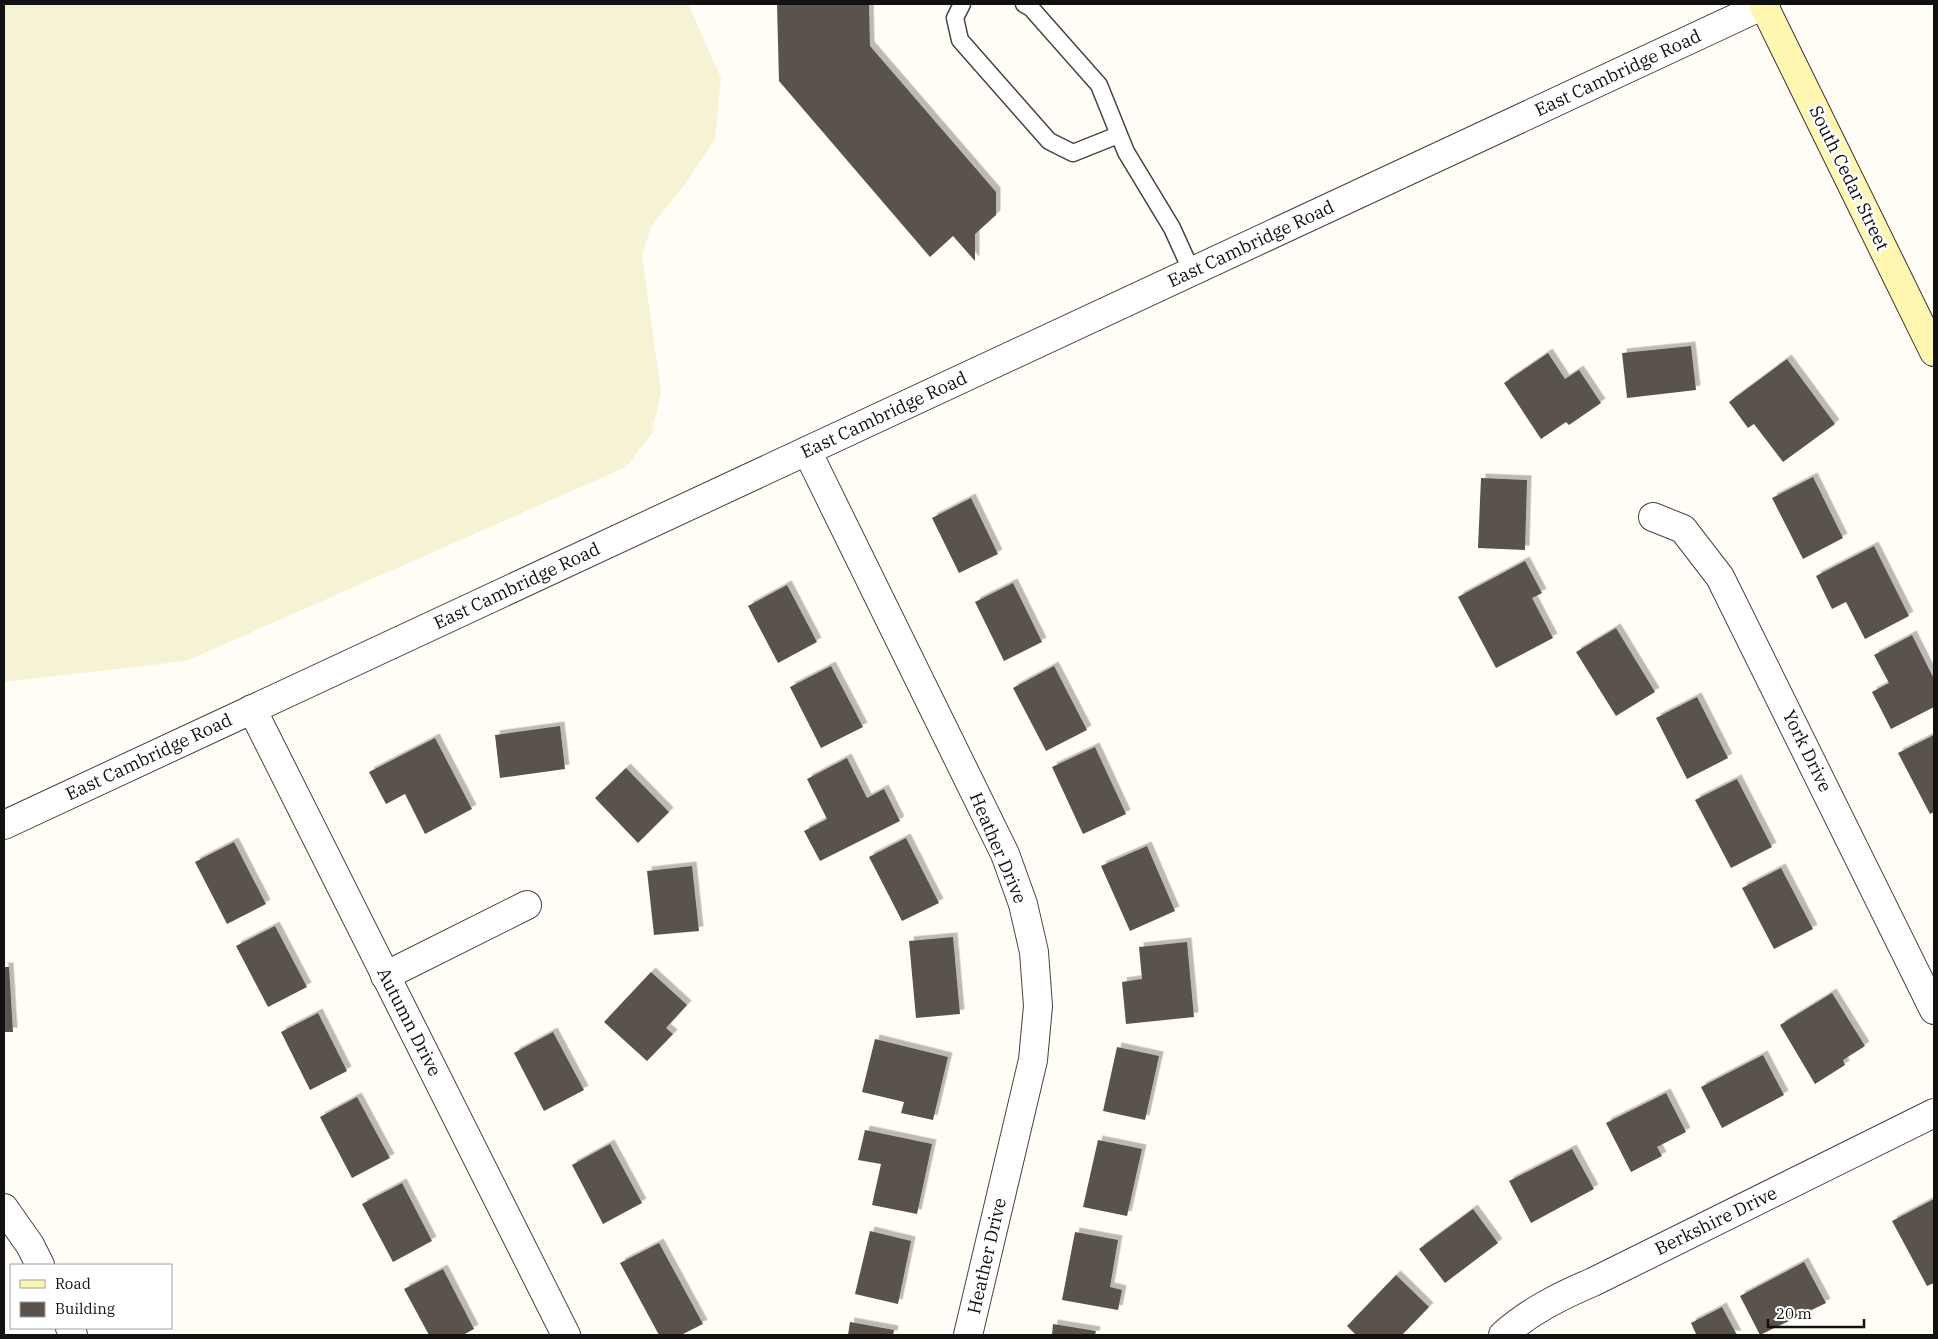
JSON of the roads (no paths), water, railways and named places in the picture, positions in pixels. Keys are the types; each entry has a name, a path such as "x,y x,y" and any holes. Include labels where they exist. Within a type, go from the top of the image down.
{"main road":[{"name":"South Cedar Street","path":"1764,4 1934,352"}],"street":[{"name":"East Cambridge Road","path":"4,825 1764,4"},
{"name":"Heather Drive","path":"807,451 1004,854 1024,904 1034,952 1038,1006 1033,1060 968,1335"},
{"name":"York Drive","path":"1653,517 1683,529 1720,577 1934,1010"},
{"name":"Autumn Drive","path":"252,709 566,1335"},
{"path":"385,976 527,904"},
{"name":"Berkshire Drive","path":"1503,1335 1516,1323 1555,1298 1593,1282 1934,1113"},
{"path":"4,1208 30,1245 40,1264"}],"lane":[{"path":"962,4 955,18 960,40 1050,141 1073,153 1118,135"},
{"path":"1024,4 1031,8 1098,86 1126,152 1172,228 1192,272"}]}
